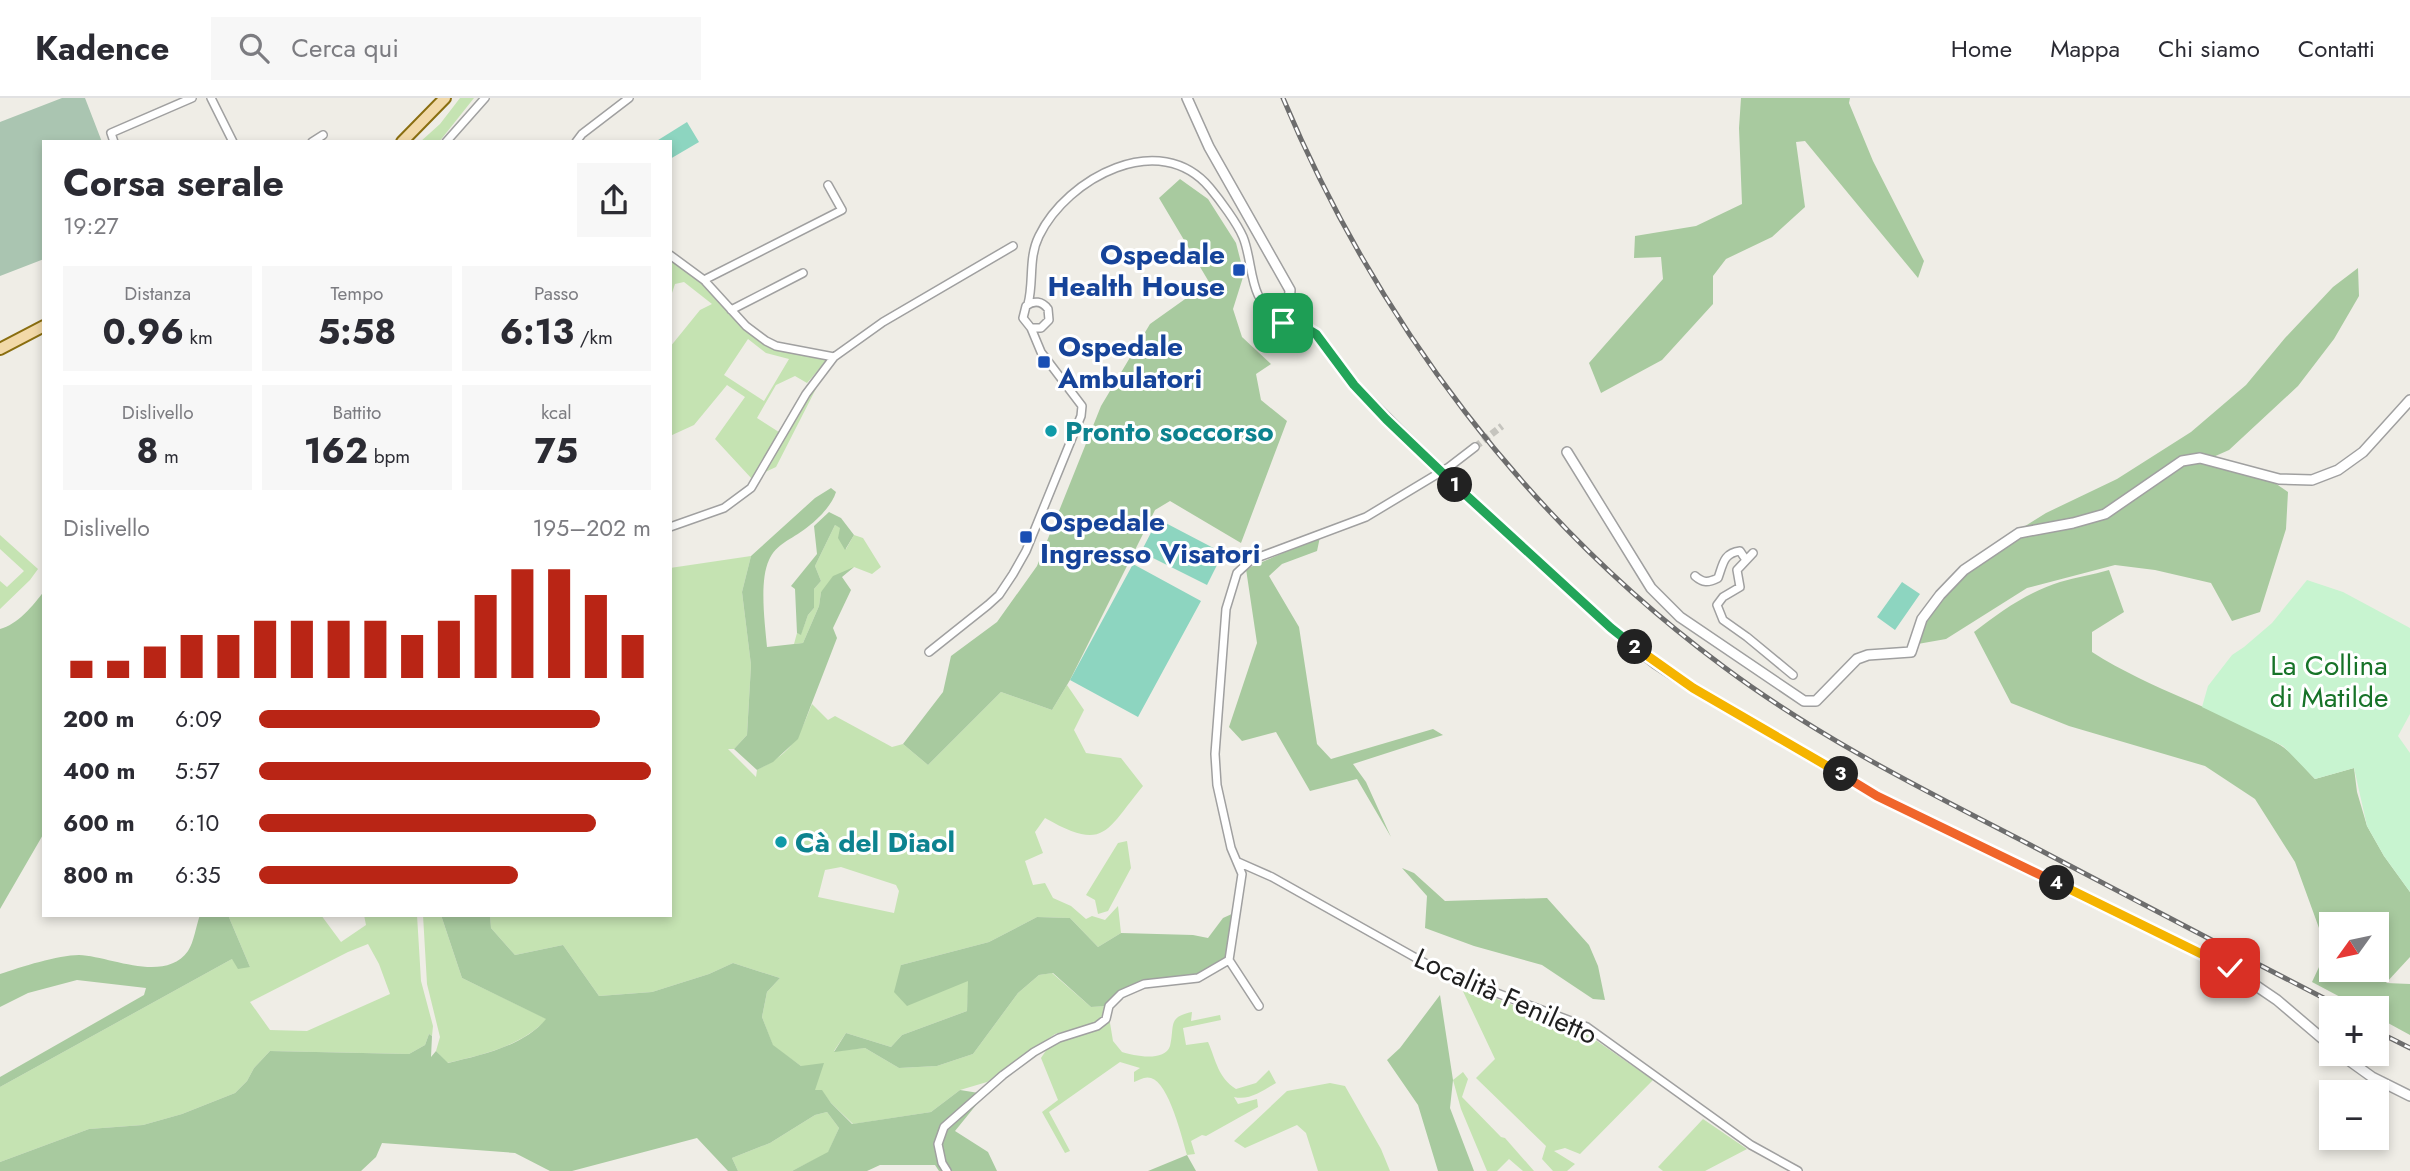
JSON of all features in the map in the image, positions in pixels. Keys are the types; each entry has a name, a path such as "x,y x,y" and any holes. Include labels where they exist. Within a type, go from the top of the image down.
{"main road":[{"path":"404,140 445,98"},
{"path":"0,349 42,327"}],"street":[{"path":"113,138 192,98"},
{"path":"211,98 232,140"},
{"path":"448,140 485,98"},
{"path":"578,140 629,98"},
{"path":"1187,98 1209,147 1290,290 1289,306"},
{"path":"315,140 323,135"},
{"path":"1033,303 1031,269 1038,238 1054,212 1083,187 1109,170 1132,163 1162,161 1188,168 1209,187 1243,236 1259,301 1269,310 1280,313"},
{"path":"704,280 842,210 828,185"},
{"path":"672,526 724,508 751,488 806,394 834,357 883,322 1013,246"},
{"path":"672,256 704,280 746,326 776,346 834,357"},
{"path":"730,310 803,273"},
{"path":"929,652 988,605 1013,574 1026,551 1081,416 1082,406 1041,352 1035,341 1031,328 1023,318 1024,309 1033,303 1045,305 1049,313 1047,323 1041,328 1035,341"},
{"path":"1280,313 1289,306"},
{"path":"1289,306 1298,312 1296,322"},
{"path":"1280,313 1283,323 1290,325 1296,322"},
{"path":"1296,322 1316,334 1354,385 1440,471 1611,628 1656,664 1877,796 2230,968 2277,1000 2319,1036"},
{"path":"1031,328 1041,328"},
{"path":"1567,452 1651,588 1680,617 1804,701 1816,701 1857,659 1868,655 1911,652 1922,619 1940,595 1965,570 2019,533 2105,514 2182,461 2200,458 2279,479 2312,480 2338,470 2363,452 2410,400"},
{"path":"1259,1006 1229,960 1242,874 1231,848 1217,785 1215,754 1226,609 1237,573 1251,560 1366,517 1475,447"},
{"path":"1695,576 1702,582 1718,578 1725,557 1731,552 1740,551 1746,560"},
{"path":"1753,553 1737,570 1740,587 1723,597 1717,605 1718,612 1723,620 1793,675"},
{"name":"Località Feniletto","path":"1238,862 1272,877 1441,972 1587,1027 1751,1144 1798,1171"},
{"path":"947,1171 942,1163 938,1144 944,1127 992,1083 1034,1052 1059,1038 1097,1026 1106,1019 1109,1006 1121,995 1144,984 1198,978 1229,960"},
{"path":"2357,1066 2410,1096"}],"green space":[{"path":"62,98 85,98 101,140 42,140 42,260 0,276 0,122"},
{"path":"460,98 474,98 441,140 422,140 440,124"},
{"path":"1741,98 1850,98 1849,103 1873,161 1924,261 1918,278 1805,141 1796,142 1805,207 1772,237 1726,259 1713,276 1713,304 1662,360 1601,393 1589,363 1663,279 1661,257 1634,258 1635,236 1696,226 1742,204 1739,128"},
{"path":"687,122 699,142 672,158 672,140 658,140"},
{"path":"1180,179 1208,199 1236,243 1244,274 1233,309 1242,337 1271,364 1256,374 1261,400 1287,421 1241,543 1170,501 1155,510 1070,680 1052,710 1001,692 928,765 903,744 943,692 951,656 997,622 1037,566 1101,406 1150,324 1209,282 1159,198"},
{"path":"672,259 693,274 742,324 772,348 828,359 807,383 795,376 776,385 757,418 782,434 752,479 715,439 745,397 727,385 694,425 672,435 672,345 700,310 712,304 684,282 675,284 672,293","holes":["748,339 766,353 789,359 764,401 724,375"]},
{"path":"2358,268 2359,296 2334,339 2298,386 2229,450 2211,458 2253,468 2288,492 2286,529 2260,612 2232,621 2211,583 2155,570 2115,565 2027,588 1946,639 1912,645 1921,614 1974,558 2046,513 2117,479 2191,432 2246,385 2333,287"},
{"path":"824,373 776,467 763,473 806,397"},
{"path":"831,488 836,492 823,513 780,546 769,560 763,591 767,647 803,643 819,606 821,592 833,576 854,567 842,577 851,590 833,628 837,638 798,739 773,762 757,770 734,749 747,735 751,665 742,592 751,556 815,498"},
{"path":"829,512 841,518 854,535 845,550 838,538 840,528 835,525 815,566 821,581 814,589 814,608 808,615 801,635 797,633 795,589 791,586 817,554 814,526"},
{"path":"1158,519 1223,553 1207,585 1141,552"},
{"path":"835,525 841,528 846,549 854,535 863,538 881,567 872,574 854,567 821,592 819,606 803,643 794,644 797,633 801,634 808,615 814,608 814,589 821,581 815,566"},
{"path":"0,535 38,569 0,609 0,581 7,587 24,571 0,549"},
{"path":"1320,537 1317,551 1282,564 1269,576 1299,627 1317,744 1331,759 1433,729 1443,735 1353,764 1366,782 1391,837 1357,779 1310,791 1276,732 1242,741 1229,727 1257,643 1246,569"},
{"path":"751,556 742,592 751,665 747,735 734,749 728,749 756,777 757,770 779,757 793,743 812,704 828,720 835,716 892,747 903,744 928,765 1001,692 1052,710 1067,685 1084,710 1074,730 1086,753 1121,758 1143,786 1120,815 1102,832 1080,834 1045,818 1035,832 1043,853 1025,861 1033,885 1045,883 1053,898 1071,906 1086,919 1092,916 1105,920 1118,906 1121,933 1098,947 1070,918 1037,917 989,942 901,965 969,981 967,1011 902,1035 891,1047 846,1033 834,1051 865,1048 899,1068 937,1066 973,1054 1018,993 1039,975 1052,973 1091,1007 1107,1006 1099,1022 1055,1034 987,1082 960,1090 931,1112 853,1124 822,1091 815,1090 801,1066 773,1046 762,1017 767,992 780,978 733,963 709,974 652,992 599,996 563,945 515,955 491,928 490,917 672,917 672,568","holes":["841,867 896,885 899,891 894,913 818,897 825,870"]},
{"path":"1133,564 1201,601 1138,717 1070,680"},
{"path":"2109,570 2124,612 2092,632 2092,652 2138,678 2280,745 2315,779 2354,768 2357,792 2367,826 2384,856 2410,892 2410,957 2389,980 2389,912 2319,912 2319,928 2295,862 2255,799 2205,766 2069,726 2011,703 1974,632 2026,597 2060,582"},
{"name":"La Collina di Matilde","path":"2307,580 2343,592 2410,628 2410,714 2398,736 2410,753 2410,892 2384,856 2367,826 2354,768 2315,779 2283,746 2202,707 2208,686 2232,655 2272,623"},
{"path":"1902,582 1920,594 1895,630 1877,617"},
{"path":"42,593 42,836 0,909 0,629 19,619"},
{"path":"1127,841 1131,868 1108,911 1098,914 1095,900 1086,895 1118,843"},
{"path":"1402,868 1414,873 1445,901 1547,898 1589,945 1598,966 1605,1000 1593,999 1542,965 1474,946 1425,928 1427,896"},
{"path":"1234,913 1227,959 1198,974 1145,982 1107,1006 1091,1007 1053,973 1039,975 1018,993 973,1054 937,1066 899,1068 865,1048 834,1052 846,1033 891,1047 902,1035 967,1011 968,981 907,1006 894,992 901,965 989,942 1037,917 1070,918 1098,947 1121,933 1193,935 1208,938 1223,918"},
{"path":"199,917 229,917 250,967 238,969 232,959 0,1087 0,1077 144,995 146,988 77,980 28,993 0,1007 0,974 50,959 79,955 136,966 165,966 178,961 188,951"},
{"path":"229,917 322,917 341,942 366,925 364,917 417,917 421,981 433,1026 432,1036 429,1034 425,1045 409,1054 270,1051 235,1093 182,1114 143,1125 89,1129 0,1162 0,1087 232,959 250,967","holes":["368,944 390,994 307,1031 270,1030 250,1002"]},
{"path":"423,917 442,917 462,978 547,1019 513,1043 488,1053 447,1063 436,1051 440,1037 427,984"},
{"path":"442,917 490,917 491,928 515,955 563,945 599,996 652,992 709,974 733,963 780,978 767,992 762,1017 773,1045 801,1066 824,1063 815,1090 822,1090 852,1124 931,1112 960,1090 985,1094 955,1131 988,1152 997,1171 939,1171 935,1165 880,1165 867,1171 792,1171 828,1152 839,1128 827,1112 815,1115 770,1143 732,1158 738,1171 728,1171 697,1138 572,1171 550,1171 515,1153 382,1143 376,1157 361,1171 0,1171 0,1162 89,1129 143,1125 182,1114 235,1093 270,1051 409,1054 425,1045 429,1034 432,1036 431,1057 436,1051 448,1063 514,1043 546,1019 462,978"},
{"path":"2319,967 2319,982 2410,984 2410,1035 2389,1024 2389,996 2338,996 2312,982"},
{"path":"1460,985 1584,1032 1653,1080 1580,1154 1565,1148 1554,1151 1575,1164 1567,1171 1553,1171 1542,1159 1546,1146 1476,1078 1495,1059"},
{"path":"1440,995 1453,1080 1450,1108 1474,1171 1438,1171 1418,1105 1387,1060 1400,1048"},
{"path":"1192,1012 1191,1021 1220,1015 1221,1020 1183,1028 1186,1045 1208,1042 1218,1068 1230,1085 1236,1089 1256,1083 1269,1070 1276,1083 1251,1096 1234,1097 1238,1104 1257,1099 1258,1107 1206,1136 1202,1135 1191,1141 1195,1154 1187,1155 1164,1090 1151,1078 1134,1082 1134,1072 1140,1068 1120,1062 1049,1112 1070,1151 1065,1153 1042,1112 1058,1100 1041,1058 1049,1046 1109,1017 1113,1041 1122,1052 1156,1056 1167,1051 1170,1046 1175,1020"},
{"path":"1463,1072 1468,1079 1462,1097 1505,1138 1534,1171 1523,1171 1509,1159 1497,1171 1487,1171 1461,1109 1453,1080"},
{"path":"1330,1083 1345,1086 1381,1149 1390,1171 1318,1171 1306,1133 1297,1125 1245,1148 1234,1141 1287,1091"},
{"path":"827,1112 839,1128 828,1153 792,1171 738,1171 732,1158 770,1143 815,1115"},
{"path":"1703,1119 1747,1149 1705,1171 1663,1171 1658,1167"},
{"path":"1187,1155 1196,1171 1148,1171"}],"tunnel":[{"path":"1475,447 1502,426"}],"railway":[{"path":"1283,98 1321,181 1364,261 1412,338 1465,412 1523,482 1586,548 1653,610 1724,667 1830,737 1941,799 2320,996"},
{"path":"2389,1038 2410,1048"}],"place":[{"name":"Ospedale Health House","path":"1239,270"},
{"name":"Ospedale Ambulatori","path":"1044,362"},
{"name":"Pronto soccorso","path":"1051,431"},
{"name":"Ospedale Ingresso Visatori","path":"1026,537"},
{"name":"Cà del Diaol","path":"781,842"}],"route":[{"path":"1283,323 1290,325 1296,322 1316,334 1354,385 1386,419 1611,628 1656,664 1877,796 2230,968"}]}
